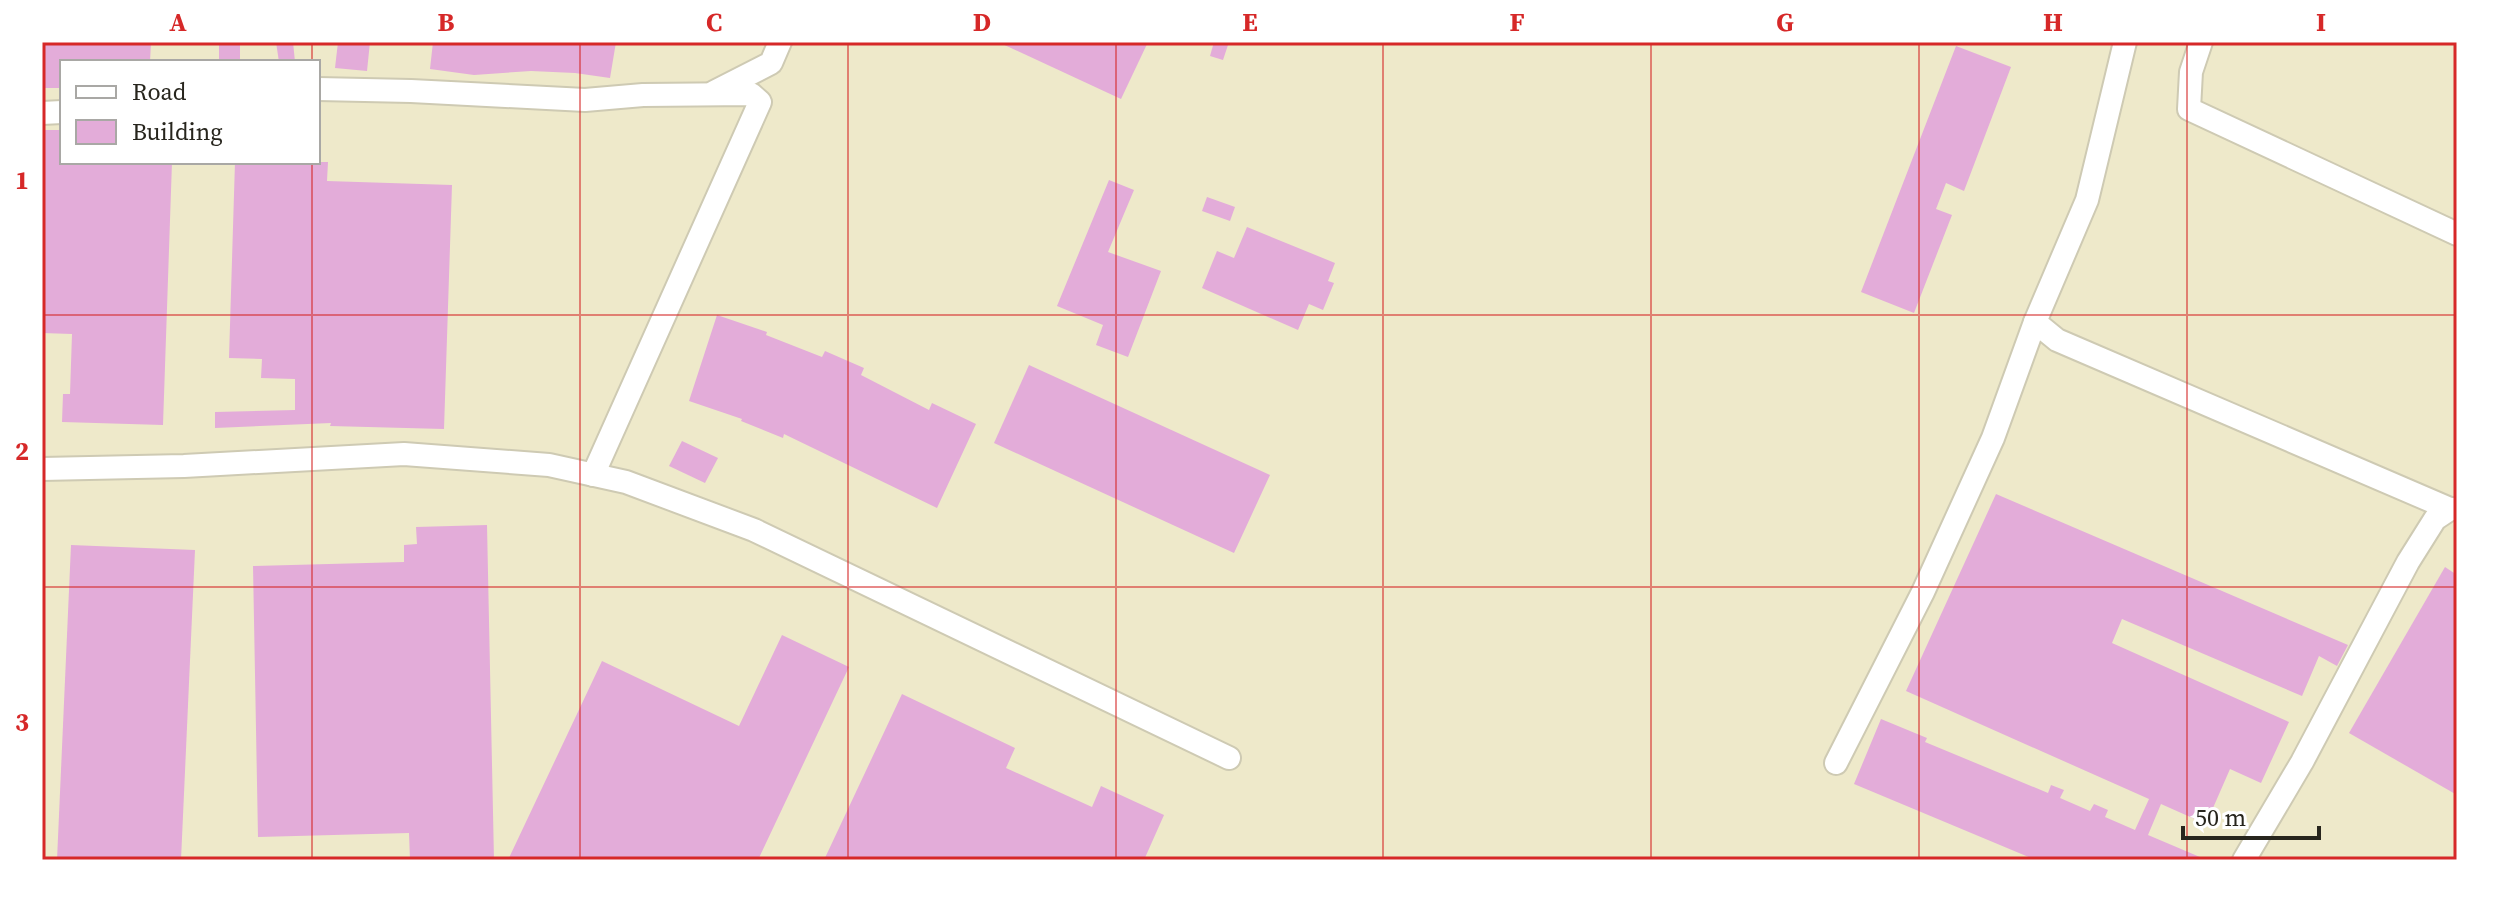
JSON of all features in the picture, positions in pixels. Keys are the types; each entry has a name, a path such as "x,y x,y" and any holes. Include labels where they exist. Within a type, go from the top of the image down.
{"street":[{"path":"713,93 771,63 780,42"},
{"path":"1836,763 1923,592 1987,452 2035,322 2087,200 2125,42"},
{"path":"2201,42 2191,72 2189,109 2457,234"},
{"path":"320,89 585,100 643,95 751,94 760,102 593,475"},
{"path":"2035,322 2057,340 2454,509"},
{"path":"42,469 184,466 404,454 549,465 626,482 754,530 1229,758"},
{"path":"2244,860 2302,762 2408,562 2435,519 2454,509"}],"shaded area":[{"path":"42,42 2457,42 2457,860 42,860"}],"building":[{"path":"42,42 151,42 150,60 60,60 60,88 42,88"},
{"path":"219,42 240,42 240,60 219,60"},
{"path":"276,42 293,42 295,60 279,60"},
{"path":"338,42 370,42 367,71 335,68"},
{"path":"433,42 616,42 610,78 531,71 474,75 430,69"},
{"path":"998,42 1148,42 1121,99"},
{"path":"1214,42 1229,42 1223,60 1210,56"},
{"path":"1956,46 2011,67 1964,191 1946,183 1936,209 1952,215 1914,313 1861,292"},
{"path":"42,130 60,130 60,164 172,164 163,425 62,422 63,394 70,394 72,334 42,333"},
{"path":"328,162 327,181 452,185 444,429 330,426 331,423 215,428 215,412 295,410 295,379 261,378 262,359 229,358 235,164"},
{"path":"1109,180 1134,190 1108,252 1161,271 1128,357 1096,345 1103,325 1057,306"},
{"path":"1207,197 1235,207 1230,221 1202,211"},
{"path":"1247,227 1335,263 1328,281 1334,283 1323,310 1309,304 1298,330 1202,288 1217,251 1234,258"},
{"path":"717,315 767,332 766,335 822,357 825,351 864,368 861,375 929,410 932,403 976,424 937,508 784,434 783,438 742,419 689,401"},
{"path":"1029,365 1270,475 1234,553 994,443"},
{"path":"682,441 718,458 705,483 669,466"},
{"path":"1996,494 2348,645 2337,666 2319,656 2302,696 2122,619 2112,643 2289,722 2261,783 2230,769 2206,824 2161,804 2148,835 2207,860 2036,860 1854,784 1881,719 1927,738 1925,742 2048,793 2051,785 2064,790 2060,798 2090,811 2094,804 2108,810 2105,817 2135,830 2149,799 1906,691"},
{"path":"487,525 494,860 410,860 409,833 258,837 253,566 404,562 404,545 417,544 416,527"},
{"path":"71,545 195,550 181,860 57,860"},
{"path":"2445,567 2457,575 2457,795 2349,733"},
{"path":"782,635 849,667 758,860 508,860 602,661 739,726"},
{"path":"902,694 1015,748 1006,768 1092,807 1101,786 1164,815 1144,860 824,860"}]}
